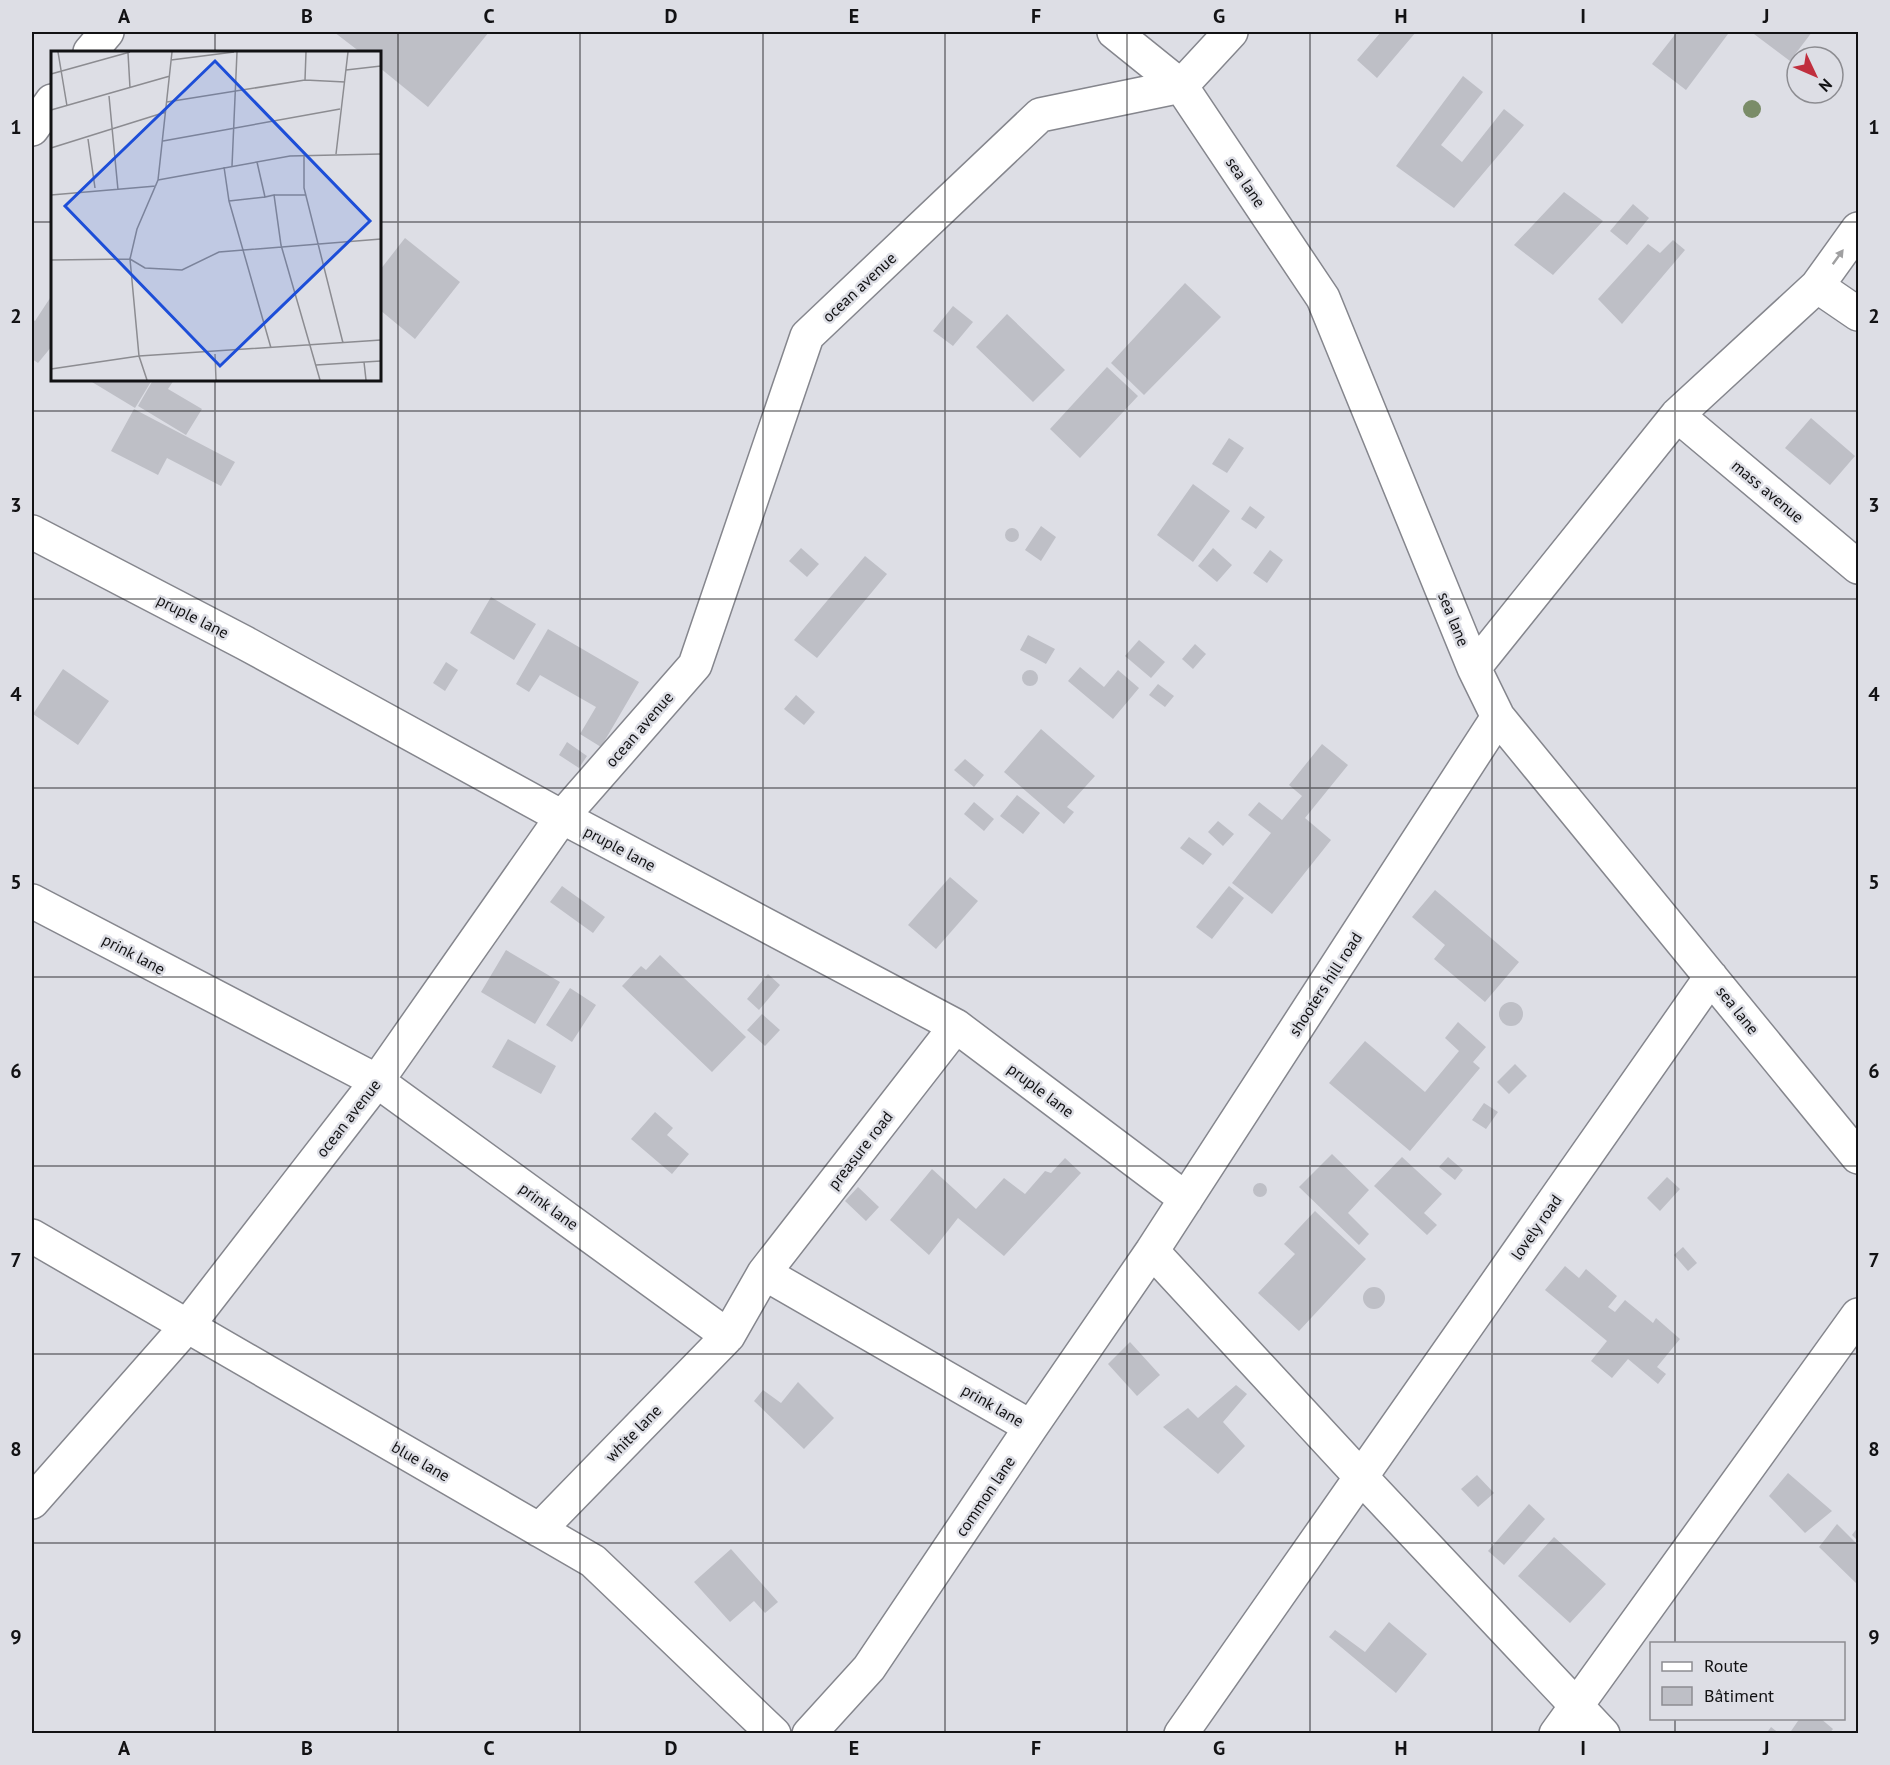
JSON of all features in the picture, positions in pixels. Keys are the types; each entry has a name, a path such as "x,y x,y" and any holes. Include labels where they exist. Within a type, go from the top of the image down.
{"street":[{"path":"1114,32 1181,86 1232,32"},
{"name":"sea lane","path":"1181,86 1323,298 1474,668 1498,717 1858,1157"},
{"name":"ocean avenue","path":"32,1502 188,1325 377,1081 562,817 695,665 807,336 1040,115 1181,86"},
{"path":"32,129 51,102"},
{"path":"1474,668 1677,415 1817,286 1858,229"},
{"path":"1817,286 1858,315"},
{"name":"mass avenue","path":"1677,415 1858,567"},
{"name":"pruple lane","path":"32,532 245,643 562,817 956,1026 1186,1199"},
{"name":"shooters hill road","path":"1152,1251 1498,717"},
{"name":"prink lane","path":"32,901 377,1081 728,1336"},
{"name":"lovely road","path":"1181,1734 1711,977"},
{"name":"preasure road","path":"764,1273 956,1026"},
{"name":"blue lane","path":"32,1236 593,1561 774,1734"},
{"path":"1152,1251 1603,1734"},
{"name":"common lane","path":"809,1734 869,1668 1030,1427 1152,1251"},
{"path":"728,1336 764,1273"},
{"name":"prink lane","path":"764,1273 1030,1427"},
{"path":"1556,1734 1575,1704 1858,1315"},
{"name":"white lane","path":"539,1530 728,1336"}],"building":[{"path":"334,32 489,32 428,107 381,69 381,51 359,51"},
{"path":"1381,32 1416,32 1377,78 1357,60"},
{"path":"1677,32 1724,32 1728,34 1686,90 1652,64"},
{"path":"1756,32 1812,32 1802,45 1785,45 1785,57 1754,34"},
{"path":"1463,76 1483,92 1441,145 1462,162 1504,109 1524,125 1454,208 1396,166"},
{"path":"1564,192 1603,221 1553,275 1514,245"},
{"path":"1633,204 1649,218 1627,245 1610,231"},
{"path":"405,238 460,282 415,339 381,311 381,269"},
{"path":"1673,240 1685,250 1622,324 1598,299 1648,244 1660,253"},
{"path":"1185,283 1221,317 1144,395 1111,363"},
{"path":"51,297 51,347 38,363 32,359 32,319 35,321"},
{"path":"953,306 973,322 953,346 933,331"},
{"path":"1007,314 1065,370 1033,402 976,347"},
{"path":"1107,367 1138,396 1080,458 1050,429"},
{"path":"92,381 151,381 135,408"},
{"path":"152,381 173,381 168,389 202,409 186,435 138,406"},
{"path":"134,409 235,462 221,486 167,458 158,475 111,451"},
{"path":"1811,418 1855,456 1830,485 1785,448"},
{"path":"1229,438 1244,448 1227,473 1212,464"},
{"path":"1193,484 1230,511 1193,562 1157,535"},
{"path":"1250,506 1265,517 1256,529 1241,519"},
{"path":"1041,526 1056,537 1041,561 1025,550"},
{"path":"1012,528 1017,530 1019,535 1017,540 1012,542 1007,540 1005,535 1007,530"},
{"path":"801,548 819,564 807,577 789,561"},
{"path":"1213,548 1232,565 1217,582 1198,566"},
{"path":"1270,550 1283,560 1267,583 1253,573"},
{"path":"865,556 887,574 817,658 794,640"},
{"path":"491,597 536,624 514,660 470,633"},
{"path":"548,629 639,682 601,747 580,734 596,707 540,675 529,692 516,684"},
{"path":"1028,635 1055,649 1046,664 1020,650"},
{"path":"1139,640 1165,662 1151,678 1125,656"},
{"path":"1195,644 1206,654 1193,669 1182,659"},
{"path":"446,662 458,670 445,691 433,683"},
{"path":"1080,667 1104,687 1118,670 1139,688 1113,719 1068,681"},
{"path":"63,669 109,701 78,745 33,714"},
{"path":"1030,670 1036,672 1038,678 1036,684 1030,686 1024,684 1022,678 1024,672"},
{"path":"1158,684 1174,696 1165,707 1149,695"},
{"path":"796,695 815,712 804,725 784,709"},
{"path":"1041,729 1095,776 1067,807 1074,812 1064,824 1004,772"},
{"path":"567,742 587,756 579,768 559,755"},
{"path":"1322,744 1348,765 1305,818 1331,840 1272,914 1232,883 1271,833 1248,815 1259,802 1282,820 1302,796 1289,785"},
{"path":"965,759 984,775 974,787 954,770"},
{"path":"1017,795 1040,813 1023,834 1000,816"},
{"path":"974,802 994,819 984,831 964,814"},
{"path":"1218,821 1234,834 1223,846 1208,832"},
{"path":"1189,837 1212,854 1203,865 1180,848"},
{"path":"950,877 978,901 936,949 908,925"},
{"path":"562,886 605,917 593,933 550,902"},
{"path":"1229,886 1244,898 1212,939 1196,927"},
{"path":"1435,890 1519,962 1485,1002 1434,959 1445,945 1412,917"},
{"path":"506,950 560,982 535,1024 481,992"},
{"path":"660,955 746,1037 712,1072 622,986 641,966 646,970"},
{"path":"768,974 780,985 759,1010 747,999"},
{"path":"570,988 596,1005 572,1042 546,1025"},
{"path":"1511,1002 1519,1006 1523,1014 1519,1022 1511,1026 1503,1022 1499,1014 1503,1006"},
{"path":"762,1014 780,1030 765,1046 747,1030"},
{"path":"1458,1022 1486,1047 1473,1062 1480,1068 1410,1151 1329,1083 1365,1041 1425,1092 1459,1051 1445,1038"},
{"path":"508,1039 556,1066 541,1094 492,1067"},
{"path":"1515,1064 1527,1076 1509,1094 1497,1082"},
{"path":"1484,1103 1498,1112 1486,1129 1472,1120"},
{"path":"655,1112 673,1128 667,1135 689,1154 672,1174 631,1139"},
{"path":"1332,1154 1369,1190 1348,1213 1369,1234 1359,1245 1299,1187"},
{"path":"1402,1157 1442,1194 1424,1213 1437,1225 1427,1235 1374,1186"},
{"path":"1448,1157 1463,1170 1455,1180 1439,1167"},
{"path":"1065,1158 1081,1173 1004,1256 958,1218 929,1255 890,1220 932,1169 976,1209 1004,1178 1025,1194 1045,1171 1051,1173"},
{"path":"1667,1177 1680,1189 1660,1211 1647,1198"},
{"path":"1260,1183 1265,1185 1267,1190 1265,1195 1260,1197 1255,1195 1253,1190 1255,1185"},
{"path":"858,1187 879,1207 866,1221 845,1201"},
{"path":"1315,1211 1366,1259 1299,1331 1258,1293 1295,1254 1284,1244"},
{"path":"1683,1247 1697,1263 1688,1271 1674,1255"},
{"path":"1565,1266 1579,1278 1586,1269 1617,1296 1608,1307 1615,1312 1625,1300 1653,1323 1656,1318 1680,1339 1657,1367 1666,1374 1658,1384 1628,1359 1612,1378 1591,1361 1607,1341 1545,1290"},
{"path":"1374,1287 1382,1290 1385,1298 1382,1306 1374,1309 1366,1306 1363,1298 1366,1290"},
{"path":"1130,1342 1160,1375 1137,1396 1108,1364"},
{"path":"798,1382 834,1418 804,1449 754,1401 763,1390 781,1403"},
{"path":"1236,1385 1247,1394 1223,1422 1245,1446 1218,1474 1163,1427 1188,1408 1198,1418"},
{"path":"1788,1473 1832,1511 1805,1533 1769,1496"},
{"path":"1477,1475 1494,1493 1478,1507 1461,1489"},
{"path":"1529,1504 1545,1519 1504,1565 1488,1551"},
{"path":"1837,1524 1858,1545 1858,1585 1819,1547"},
{"path":"1858,1527 1858,1541 1852,1535"},
{"path":"1554,1537 1606,1584 1570,1623 1518,1576"},
{"path":"731,1549 778,1602 765,1613 754,1601 730,1622 694,1582"},
{"path":"1389,1622 1427,1654 1396,1693 1329,1637 1335,1630 1365,1652"},
{"path":"1799,1720 1822,1720 1833,1729 1829,1734 1789,1734"},
{"path":"1771,1727 1780,1734 1766,1734"}]}
